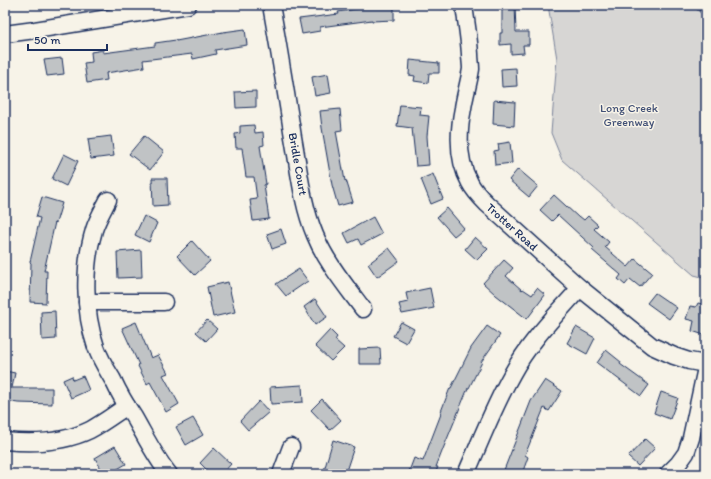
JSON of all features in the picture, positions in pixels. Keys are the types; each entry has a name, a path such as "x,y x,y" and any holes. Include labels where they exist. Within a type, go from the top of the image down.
{"street":[{"path":"5,34 188,5"},
{"name":"Bridle Court","path":"271,5 301,184 311,223 324,253 363,309"},
{"name":"Trotter Road","path":"464,5 471,68 459,129 459,144 465,171 477,193 487,204 580,288 652,346 684,359 706,364"},
{"path":"108,200 94,230 88,253 87,302 90,328 96,348 105,366 127,406 169,474"},
{"path":"466,474 495,407 512,373 540,334 580,288"},
{"path":"87,302 164,302"},
{"path":"668,474 686,453 691,438 706,368"},
{"path":"5,440 26,443 45,442 56,441 78,435 99,425 127,406"},
{"path":"281,474 291,447"}],"green space":[{"name":"Long Creek Greenway","path":"548,5 706,5 706,278 694,275 562,160 551,133 557,59"}],"building":[{"path":"502,5 515,5 516,32 529,32 529,45 523,45 524,53 511,54 511,44 500,45 500,33 502,33"},
{"path":"374,6 394,6 394,20 372,20 320,27 320,31 302,34 299,19 339,14 338,12"},
{"path":"245,29 247,45 215,50 216,54 193,59 192,54 143,60 144,67 106,73 107,80 87,83 84,63 92,62 91,52 103,50 103,53 155,46 155,43 176,41"},
{"path":"62,58 64,74 47,76 44,60"},
{"path":"410,60 439,63 439,73 429,73 428,83 414,81 415,76 409,75"},
{"path":"516,68 517,86 502,87 501,69"},
{"path":"328,74 331,93 315,96 312,77"},
{"path":"256,91 256,107 236,108 235,92"},
{"path":"494,100 515,102 514,126 493,124"},
{"path":"400,105 421,107 420,115 429,116 427,136 429,165 416,166 412,128 397,126"},
{"path":"340,109 342,130 336,131 345,181 346,180 353,202 338,206 332,185 320,111"},
{"path":"254,125 255,133 263,132 264,145 260,146 266,184 264,185 269,219 253,221 250,200 257,199 254,177 246,177 242,148 236,148 235,134 240,133 240,126"},
{"path":"111,136 114,156 91,159 88,139"},
{"path":"144,136 164,152 150,170 129,154"},
{"path":"510,142 512,163 495,165 494,151 499,150 498,144"},
{"path":"64,154 78,161 66,186 52,179"},
{"path":"518,169 538,186 529,197 509,180"},
{"path":"433,174 443,199 431,204 421,179"},
{"path":"152,178 167,178 168,205 153,206"},
{"path":"554,195 578,217 579,216 584,220 588,216 598,225 594,229 609,242 605,247 628,267 635,259 652,273 640,287 630,279 625,285 618,279 621,275 592,250 594,248 558,215 552,221 540,210"},
{"path":"42,197 62,203 56,223 55,222 44,271 47,271 46,303 30,302 30,262 40,218 36,217"},
{"path":"447,208 464,228 454,236 437,217"},
{"path":"144,216 157,223 149,242 135,235"},
{"path":"373,217 382,234 361,245 358,239 349,243 344,233"},
{"path":"281,229 286,244 272,249 267,234"},
{"path":"475,237 488,249 477,260 465,249"},
{"path":"192,241 210,261 195,275 177,256"},
{"path":"389,248 399,261 377,277 368,264"},
{"path":"141,250 142,277 118,278 117,252"},
{"path":"504,260 513,268 506,276 522,290 523,289 532,295 537,288 545,295 527,319 483,283"},
{"path":"299,269 308,281 286,296 276,284"},
{"path":"228,282 235,312 213,317 207,287"},
{"path":"430,288 434,308 402,314 399,304 408,302 406,293"},
{"path":"655,293 677,308 669,319 647,303"},
{"path":"315,299 327,317 315,325 304,307"},
{"path":"698,303 706,305 706,328 704,335 692,331 694,321 686,319 690,306 696,307"},
{"path":"55,311 56,339 42,340 41,312"},
{"path":"207,320 217,329 206,341 196,332"},
{"path":"136,322 151,358 158,355 168,373 163,375 179,404 166,412 150,382 147,384 122,328"},
{"path":"401,322 414,329 406,343 393,336"},
{"path":"487,326 500,335 481,362 468,388 436,467 438,467 435,474 408,474 414,458 423,461 450,388 471,348"},
{"path":"576,327 595,338 587,354 567,343"},
{"path":"330,330 337,337 335,340 344,348 331,361 315,346"},
{"path":"380,348 381,364 359,364 359,349"},
{"path":"606,350 621,362 620,364 649,385 641,396 597,363"},
{"path":"5,371 15,373 12,388 52,388 52,404 5,401"},
{"path":"72,376 73,380 83,376 89,390 71,398 63,380"},
{"path":"545,380 562,391 549,411 544,408 525,455 528,457 522,474 516,474 504,470 531,401"},
{"path":"302,385 303,402 271,404 270,387"},
{"path":"661,392 678,398 670,419 654,413"},
{"path":"322,399 341,420 330,430 311,410"},
{"path":"259,401 269,412 248,430 240,421"},
{"path":"193,418 203,435 186,445 176,427"},
{"path":"645,439 655,448 638,466 628,457"},
{"path":"333,440 354,447 345,474 323,474"},
{"path":"115,446 126,464 109,474 104,474 95,458"},
{"path":"214,448 231,464 222,474 211,474 200,463"}],"waterway":[{"path":"695,5 706,16"}]}
